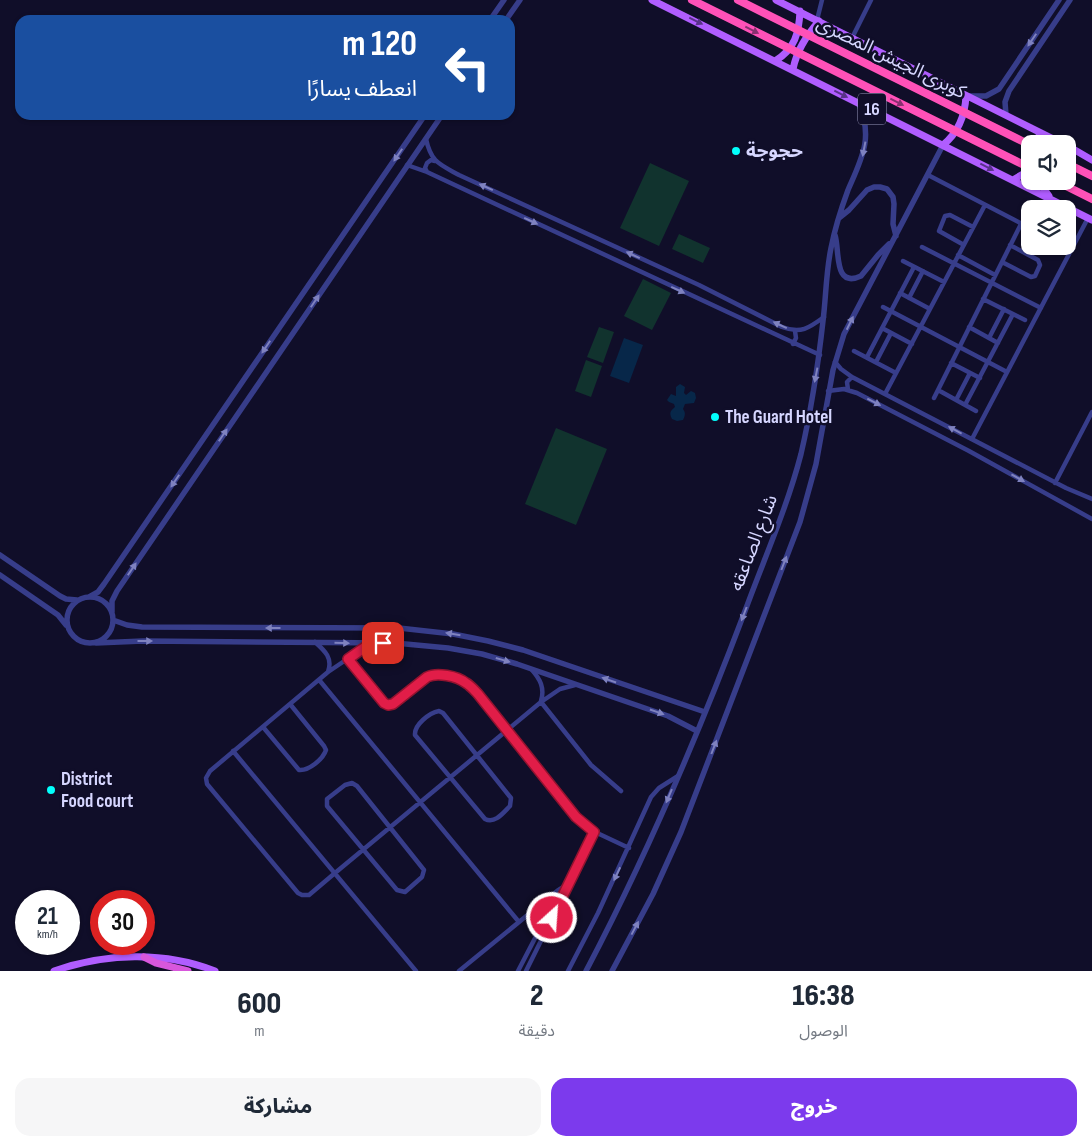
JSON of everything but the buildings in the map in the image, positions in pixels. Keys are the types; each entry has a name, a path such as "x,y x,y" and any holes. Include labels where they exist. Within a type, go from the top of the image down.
{"highway":[{"name":"كوبرى الجيش المصرى","path":"692,0 1021,164"},
{"name":"كوبرى الجيش المصرى","path":"738,0 1021,141"},
{"path":"1076,168 1092,176"},
{"path":"1074,190 1092,199"},
{"path":"144,957 162,965 188,971"}],"main road":[{"name":"16","path":"652,0 1090,219"},
{"path":"776,0 1045,135"},
{"path":"775,60 784,54 795,41 799,30 800,11"},
{"path":"793,69 796,56 802,44 818,21"},
{"path":"943,145 951,138 959,126 964,112 966,96"},
{"path":"1076,151 1092,160"},
{"path":"1013,180 1021,175"},
{"path":"1045,190 1050,198"},
{"path":"54,971 85,962 144,957 182,960 215,971"}],"street":[{"path":"494,15 504,0"},
{"path":"510,15 520,0"},
{"path":"852,38 871,0"},
{"path":"966,96 982,97 993,93 1001,86 1059,0"},
{"path":"1006,115 1005,102 1007,94 1070,0"},
{"path":"818,21 820,1"},
{"path":"1014,66 1022,72"},
{"name":"شارع الصاعقه","path":"586,971 633,876 678,776 776,530 790,490 801,451 820,355 827,271 834,233 866,145 865,123 858,102"},
{"path":"0,555 66,599 78,600 98,592 422,120"},
{"path":"96,643 106,637 112,626 112,601 117,591 439,120"},
{"path":"426,139 429,154 435,161 459,175 690,281 782,327 795,331 808,328 824,317"},
{"name":"شارع الصاعقه","path":"612,971 653,894 682,832 800,522 814,471 835,362 850,322 943,145"},
{"path":"427,172 425,168 427,163 432,160 435,161"},
{"path":"407,166 427,172 820,355"},
{"path":"928,175 1021,224 934,398"},
{"path":"834,233 839,268 844,275 852,278 863,274 895,238 893,197 889,192 880,187 868,190 849,210 838,218"},
{"path":"885,394 985,205"},
{"path":"964,245 939,231 945,216 950,215 973,227"},
{"path":"1076,243 1090,219"},
{"path":"1002,262 1031,277 1034,276 1040,265 1038,260 1010,246"},
{"path":"922,247 1041,308"},
{"path":"958,255 996,274"},
{"path":"972,439 1069,255"},
{"path":"903,261 944,282"},
{"path":"867,357 914,266"},
{"path":"909,298 924,271"},
{"path":"900,293 930,309"},
{"path":"983,299 1026,320"},
{"path":"883,307 1007,372"},
{"path":"989,338 1004,309"},
{"path":"965,405 1013,314"},
{"path":"969,327 998,343"},
{"path":"882,328 912,344"},
{"path":"793,344 796,338 795,331"},
{"path":"876,362 891,333"},
{"path":"854,351 896,372"},
{"path":"835,362 844,372 852,377 1055,483 1092,499"},
{"path":"951,363 980,378"},
{"path":"956,400 970,373"},
{"path":"848,390 847,382 852,377"},
{"path":"828,391 836,389 848,390 969,451 1092,519"},
{"path":"938,390 976,410"},
{"path":"1055,483 1092,412"},
{"path":"0,575 58,615 73,637 78,641 90,644 143,641 315,642 412,644 448,648 482,654 577,684 674,718 697,731"},
{"path":"89,597 95,597 105,603 112,612"},
{"path":"67,627 66,621 69,609 78,600"},
{"path":"113,620 127,625 142,627 399,628 453,634 488,640 523,650 704,712"},
{"path":"315,642 329,656 328,672"},
{"path":"371,643 328,672 233,751 210,771 207,776 208,784 214,792 300,894 309,894 540,702 560,689 577,684"},
{"path":"348,659 383,702 388,705 393,704 429,676 435,674 460,679 471,686 576,817 594,832 629,848"},
{"path":"531,669 542,687 540,702 591,765 621,791"},
{"path":"320,681 519,922"},
{"path":"263,726 299,770 307,769 324,755 326,750 290,704"},
{"path":"437,711 443,713 477,755 510,796 512,803 509,808 493,821 487,820 450,777 415,733 417,726 437,711"},
{"path":"233,751 416,971"},
{"path":"568,971 598,913 654,794 662,786 678,776"},
{"path":"354,784 424,870 424,876 406,891 398,891 364,850 327,806 328,798 345,785 354,784"},
{"path":"526,971 594,832"},
{"path":"460,971 548,898 569,884"},
{"path":"518,971 546,917 548,898"}],"green space":[{"path":"650,163 689,181 659,246 620,228"},
{"path":"679,234 710,248 703,263 672,249"},
{"path":"643,279 671,293 652,330 624,316"},
{"path":"599,327 614,332 603,363 587,357"},
{"path":"586,360 602,366 591,397 575,391"},
{"path":"556,428 607,449 576,525 525,504"}],"water":[{"path":"624,338 643,345 629,383 610,376"},
{"path":"680,384 685,387 684,393 686,395 691,391 695,393 696,398 694,403 685,404 683,409 685,413 684,419 677,421 672,419 670,414 675,407 674,404 667,400 671,394 676,396 676,387"}],"place":[{"name":"حجوجة","path":"736,151"},
{"name":"The Guard Hotel","path":"715,417"},
{"name":"District Food court","path":"51,790"}],"route":[{"path":"383,643 371,643 348,659 384,703 388,705 393,704 427,677 435,674 464,681 478,694 576,817 594,832 552,918"}]}
